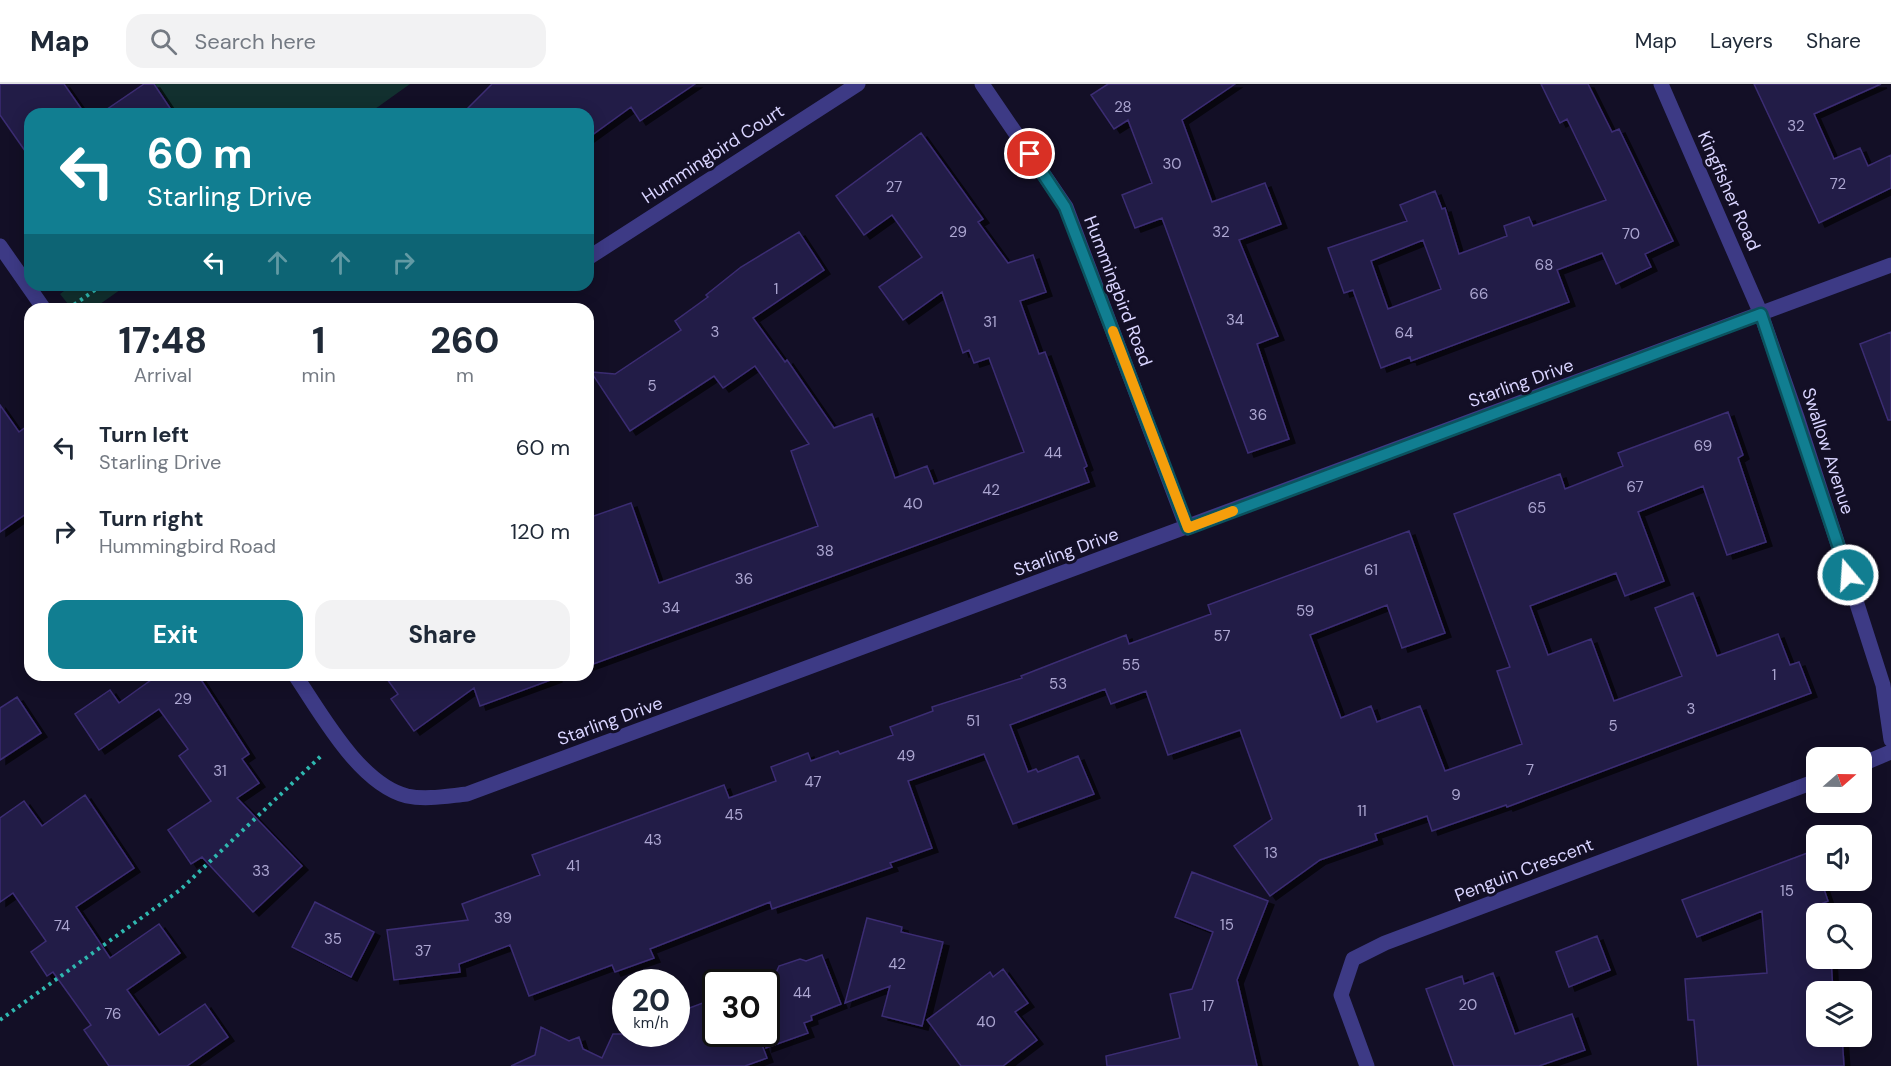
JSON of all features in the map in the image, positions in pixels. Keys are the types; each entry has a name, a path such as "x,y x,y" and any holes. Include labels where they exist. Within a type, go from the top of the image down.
{"street":[{"name":"Hummingbird Court","path":"594,254 858,84"},
{"name":"Hummingbird Road","path":"982,84 1065,207 1188,528"},
{"name":"Kingfisher Road","path":"1661,84 1761,314"},
{"path":"0,246 24,280"},
{"name":"Starling Drive","path":"299,681 337,736 370,776 405,796 431,798 467,794 1891,265"},
{"name":"Swallow Avenue","path":"1761,314 1798,420 1883,685 1891,740"},
{"path":"1872,760 1891,753"},
{"name":"Penguin Crescent","path":"1367,1066 1341,994 1353,958 1385,943 1806,784"}],"path":[{"path":"76,303 94,291"},
{"path":"0,1020 180,890 321,756"}],"green space":[{"path":"155,84 410,84 376,108 172,108"},
{"path":"64,291 118,291 102,303 67,303 60,294"}],"building":[{"path":"0,84 64,84 81,108 24,108 24,149 0,115"},
{"path":"144,84 154,84 170,108 109,108"},
{"path":"492,84 695,84 640,121 631,107 594,134 594,108 468,108"},
{"path":"1108,84 1235,84 1182,120 1212,202 1265,183 1281,224 1239,240 1278,336 1257,344 1289,439 1248,453 1162,218 1135,228 1122,195 1152,183 1128,120 1114,129 1091,95"},
{"path":"1541,84 1588,84 1612,132 1619,129 1673,241 1645,254 1651,267 1616,284 1602,253 1557,270 1569,302 1411,361 1410,357 1381,368 1353,290 1344,293 1328,248 1407,221 1400,205 1435,191 1442,209 1445,208 1459,254 1507,236 1504,226 1529,217 1533,226 1606,200 1567,119 1560,123","holes":["1423,240 1441,289 1388,309 1371,261"]},
{"path":"1754,84 1881,84 1814,114 1834,159 1860,148 1868,166 1891,155 1891,188 1819,223"},
{"path":"921,133 983,219 978,222 1008,263 1033,255 1046,292 1020,301 1039,354 1045,352 1087,466 1084,468 1089,482 594,664 594,516 631,503 659,583 818,526 791,451 809,444 755,366 723,388 714,376 630,431 594,377 594,372 615,374 681,330 675,321 708,297 706,295 741,267 799,232 824,270 753,318 785,362 787,360 834,428 872,414 895,478 927,466 934,484 1024,452 989,358 974,363 969,350 963,353 942,292 903,320 879,287 922,257 892,215 864,235 836,196"},
{"path":"1891,332 1891,420 1888,420 1860,344"},
{"path":"0,405 19,432 24,428 24,515 0,532"},
{"path":"1728,412 1743,455 1738,458 1766,542 1727,555 1703,486 1638,512 1664,581 1625,596 1616,573 1530,606 1548,655 1591,639 1614,701 1682,676 1655,608 1693,593 1717,656 1778,634 1790,665 1799,662 1811,693 1507,807 1506,805 1432,831 1427,816 1375,834 1377,840 1320,860 1270,896 1234,846 1272,819 1240,730 1168,755 1146,691 1111,704 1105,689 1010,725 1028,772 1036,769 1038,772 1078,756 1094,794 1013,824 984,754 908,781 932,848 890,863 892,867 772,909 770,902 650,949 654,958 623,969 614,969 612,965 529,996 510,945 459,964 460,972 394,980 387,930 468,920 462,904 540,875 532,855 724,785 729,798 776,781 771,767 808,753 811,761 838,751 840,754 893,735 890,727 933,711 932,707 1022,678 1021,676 1126,635 1129,644 1211,614 1208,605 1409,531 1445,633 1402,648 1387,605 1310,635 1341,718 1371,706 1377,722 1420,706 1445,771 1522,744 1497,671 1510,667 1454,514 1560,474 1565,489 1623,466 1618,453"},
{"path":"150,681 202,681 249,754 242,759 259,783 237,798 302,866 253,912 202,857 191,864 168,830 211,801 179,756 188,749 159,709 99,750 75,714 110,690 119,703"},
{"path":"388,681 548,681 480,706 474,688 414,731 391,699 398,694"},
{"path":"17,697 41,733 0,760 0,708"},
{"path":"85,795 134,868 76,907 110,958 159,924 180,953 127,990 159,1035 205,1004 228,1037 187,1066 109,1066 84,1030 91,1025 53,972 47,976 31,952 46,941 13,893 0,902 0,818 24,801 42,826"},
{"path":"1806,854 1806,891 1825,891 1828,901 1806,903 1806,969 1832,969 1832,981 1806,981 1806,1047 1843,1047 1844,1066 1698,1066 1694,1020 1688,1020 1685,979 1767,973 1762,911 1697,937 1682,900"},
{"path":"1192,872 1268,901 1237,980 1257,1066 1107,1066 1106,1056 1180,1038 1170,994 1192,989 1213,932 1175,917"},
{"path":"315,902 374,932 351,977 292,947"},
{"path":"867,918 902,927 901,932 943,942 922,1026 882,1016 890,986 845,1003"},
{"path":"1597,936 1610,970 1569,987 1556,952"},
{"path":"822,955 841,1004 811,1016 812,1020 804,1023 808,1033 780,1043 780,969 778,969 779,966 800,959 806,961"},
{"path":"1003,969 1028,1003 1015,1012 1037,1040 1003,1066 961,1066 927,1020 990,972 993,977"},
{"path":"1493,973 1515,1034 1572,1014 1585,1050 1539,1066 1454,1066 1426,989 1462,976 1464,984"},
{"path":"702,1003 702,1047 763,1047 767,1058 745,1066 511,1066 535,1055 541,1027 569,1041 579,1037 583,1049 602,1058 612,1036 612,1047 690,1047 690,1008"}],"slow traffic":[{"path":"1113,331 1188,528 1233,511"}],"route":[{"path":"1030,154 1065,207 1188,528 1761,314 1848,575"}]}
